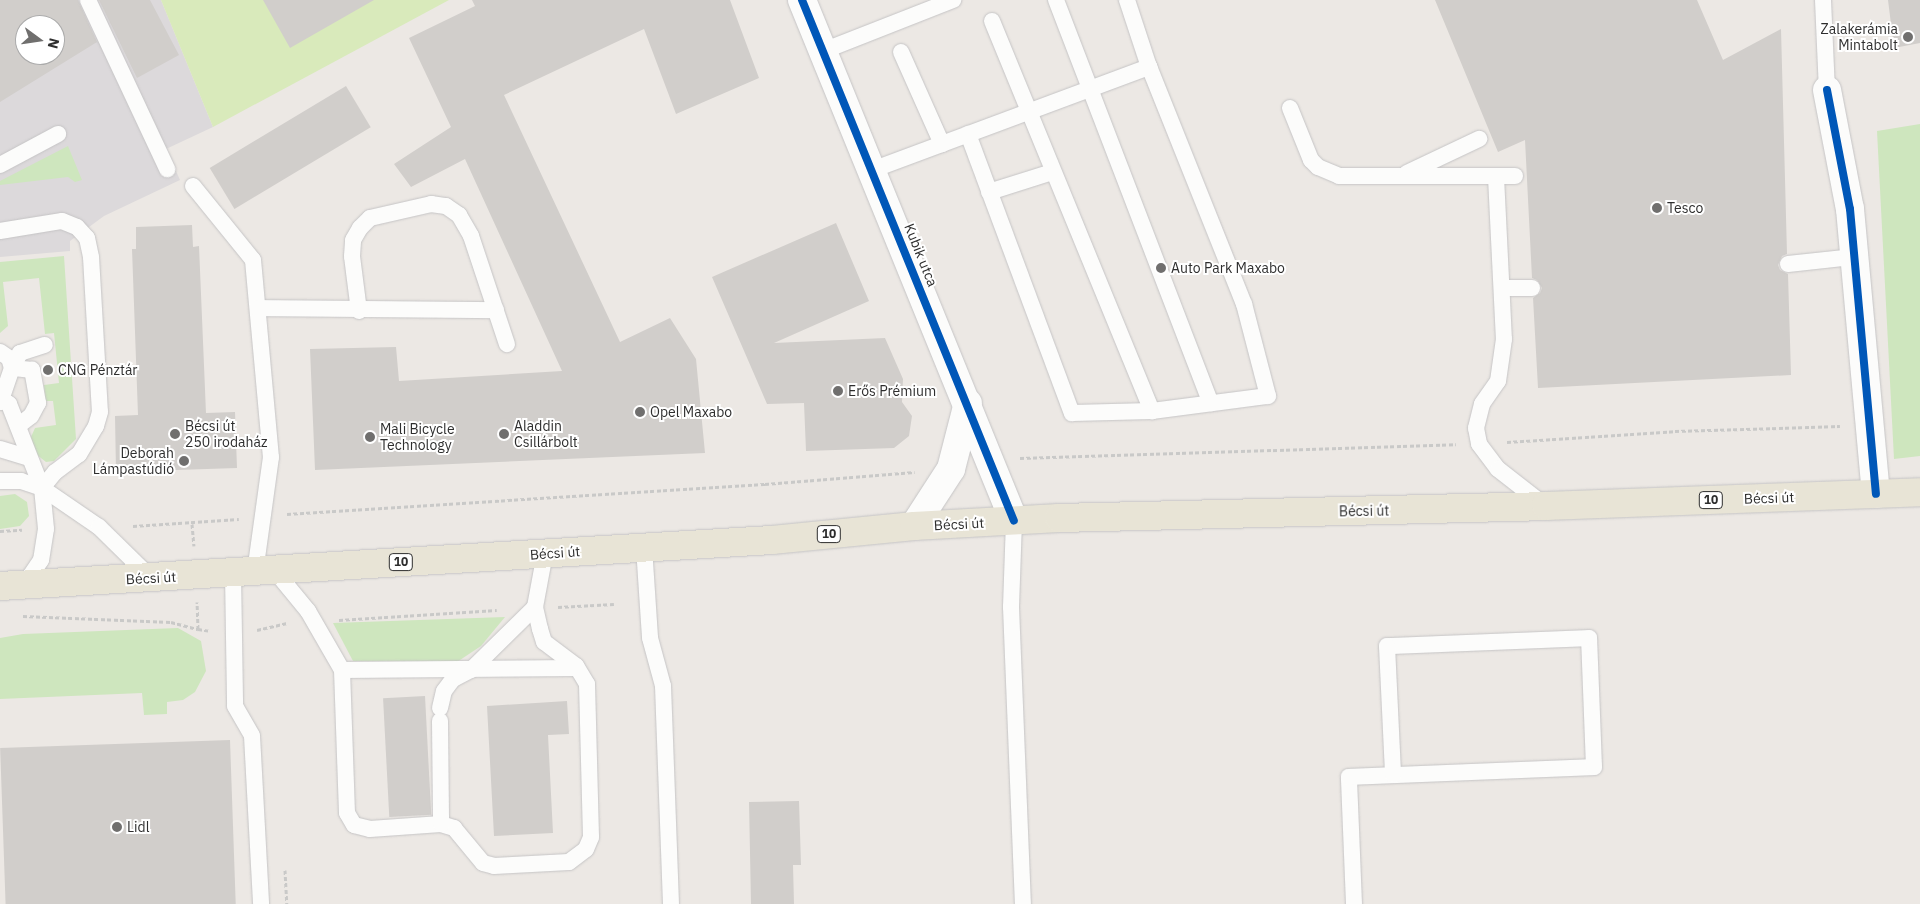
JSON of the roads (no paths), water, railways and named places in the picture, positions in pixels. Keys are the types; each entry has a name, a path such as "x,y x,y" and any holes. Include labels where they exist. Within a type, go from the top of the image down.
{"main road":[{"name":"Bécsi út","path":"12,585 644,548 914,526 1014,521 1546,506 1920,492"}],"street":[{"name":"Kubik utca","path":"802,0 968,403 1014,521"},
{"path":"1827,90 1850,209 1852,257 1876,494"},
{"path":"914,526 951,469 968,403"}],"lane":[{"path":"88,0 168,169"},
{"path":"823,50 954,0"},
{"path":"1056,0 1211,403"},
{"path":"968,134 1072,412 1152,411 1268,396 1244,304 1149,67 1127,0"},
{"path":"1823,0 1827,90"},
{"path":"992,21 1052,172 1152,411"},
{"path":"901,52 942,144"},
{"path":"872,170 1149,67"},
{"path":"1290,108 1311,160 1318,167 1339,176 1516,176"},
{"path":"0,165 58,134"},
{"path":"1398,177 1479,139"},
{"path":"989,192 1052,172"},
{"path":"1496,177 1502,288 1502,366 1498,381 1478,416 1479,444 1498,469 1546,506"},
{"path":"192,186 253,260 258,308 271,457 254,572 234,636 235,706 252,736 261,904"},
{"path":"359,310 352,256 352,240 360,228 370,218 431,204 446,206 459,215 471,236 507,344"},
{"path":"0,231 62,221 77,227 87,238 92,257 100,412 96,426 79,454 55,472 42,488"},
{"path":"1788,264 1852,257"},
{"path":"1502,288 1532,288"},
{"path":"258,308 496,310"},
{"path":"12,585 41,560 46,529 42,488 8,404 0,399 20,353 45,346"},
{"path":"0,352 9,358 12,368"},
{"path":"12,368 32,370 38,403 31,416 18,426"},
{"path":"0,449 29,458"},
{"path":"0,480 21,481 42,488 99,527 150,578"},
{"path":"1014,521 1011,607 1023,904"},
{"path":"644,548 650,638 663,686 671,904"},
{"path":"254,572 315,621 342,670 347,813 354,825 370,829 441,824 454,828 479,859 494,866 569,862 586,848 591,837 586,684 577,668 544,642 535,608 545,553"},
{"path":"441,824 440,715 444,691 453,679 471,670 535,608"},
{"path":"1354,904 1349,777 1594,766 1589,638 1388,646 1393,775"},
{"path":"342,670 577,668"}],"place":[{"name":"Zalakerámia Mintabolt","path":"1908,37"},
{"name":"Tesco","path":"1657,208"},
{"name":"Auto Park Maxabo","path":"1161,268"},
{"name":"CNG Pénztár","path":"48,370"},
{"name":"Erős Prémium","path":"838,391"},
{"name":"Opel Maxabo","path":"640,412"},
{"name":"Bécsi út 250 irodaház","path":"175,434"},
{"name":"Aladdin Csillárbolt","path":"504,434"},
{"name":"Mali Bicycle Technology","path":"370,437"},
{"name":"Deborah Lámpastúdió","path":"184,461"},
{"name":"Lidl","path":"117,827"}]}
